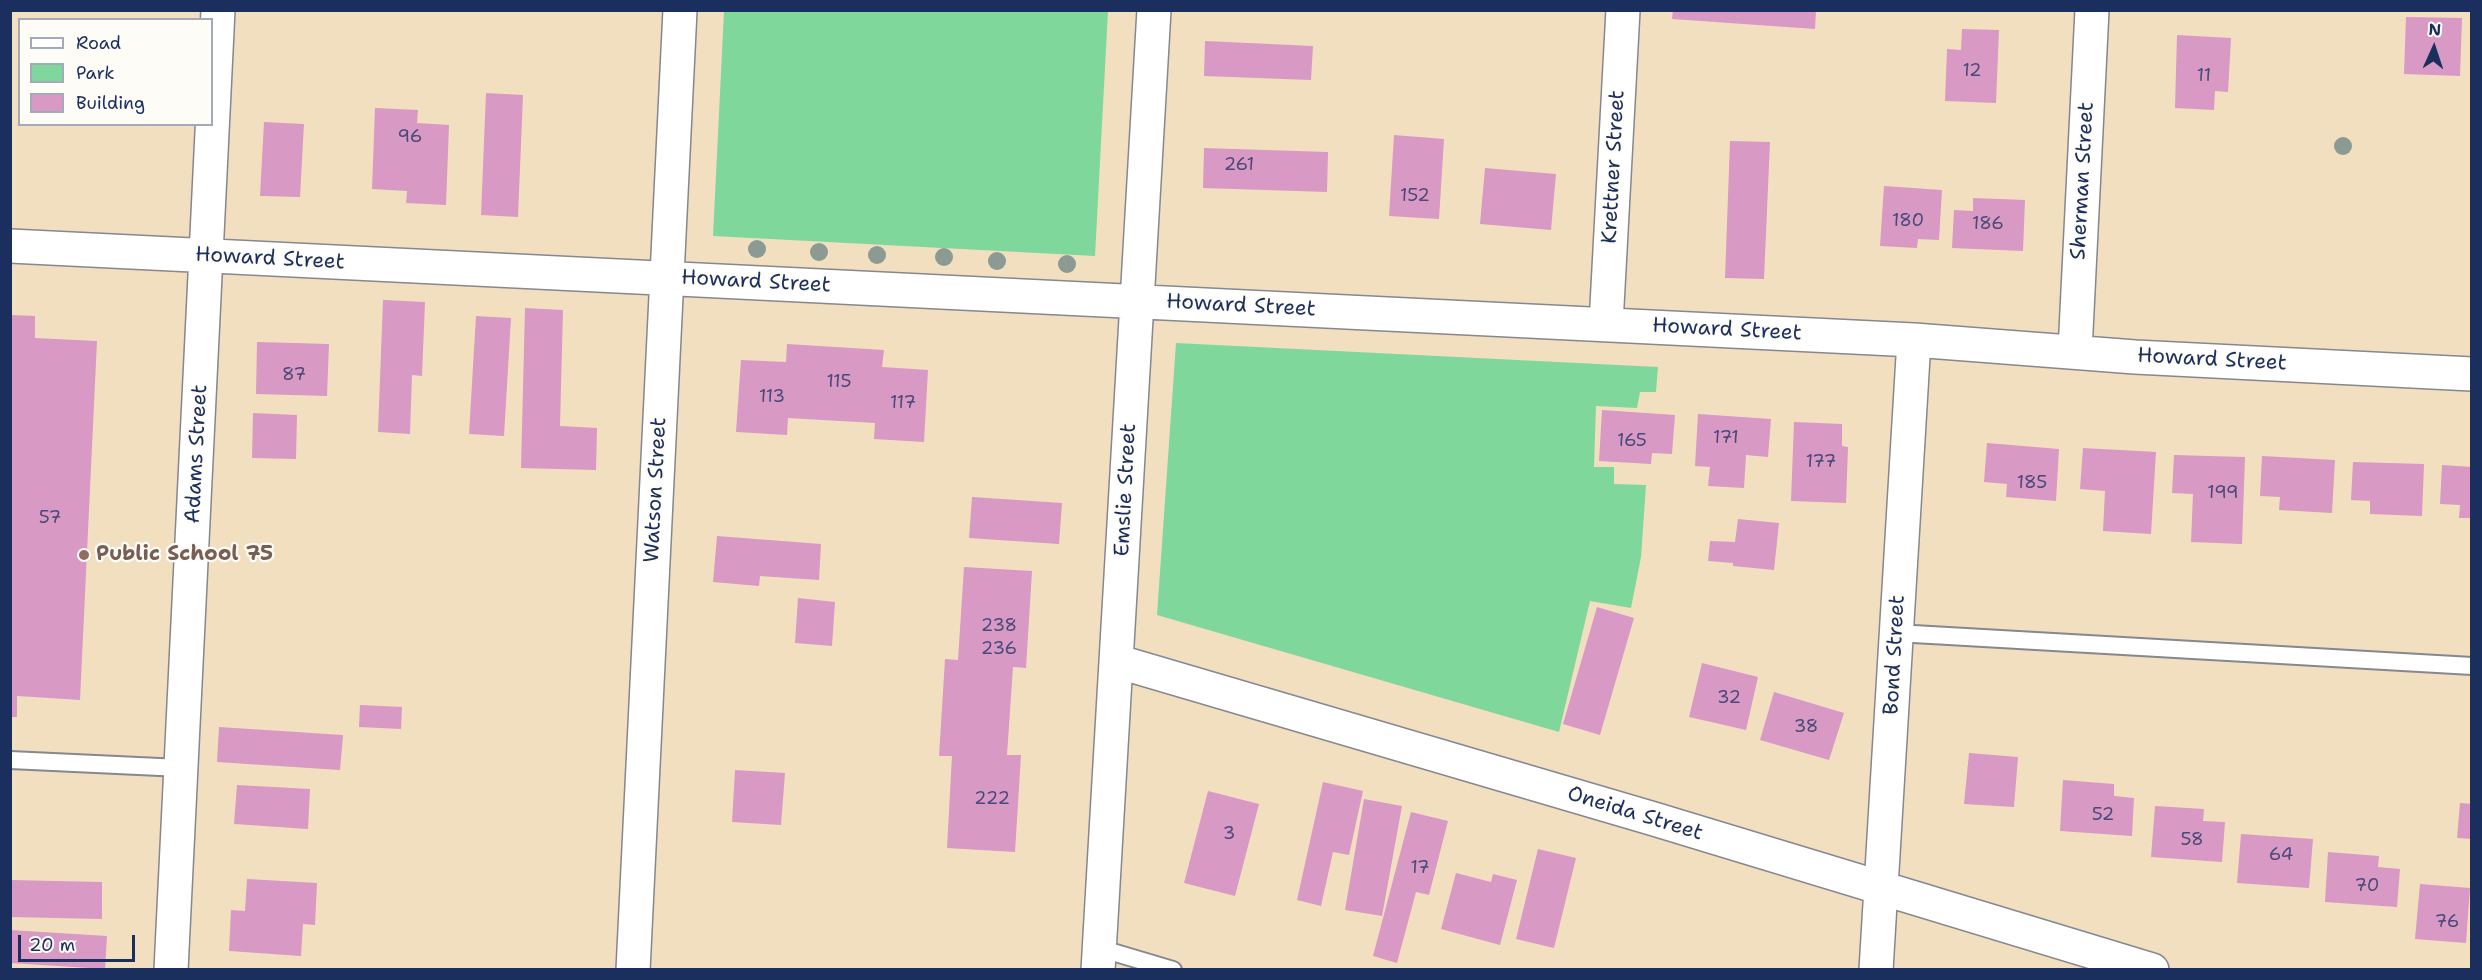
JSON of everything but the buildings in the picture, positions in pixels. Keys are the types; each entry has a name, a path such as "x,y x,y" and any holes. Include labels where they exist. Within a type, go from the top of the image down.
{"street":[{"name":"Adams Street","path":"213,121 218,10"},
{"name":"Watson Street","path":"633,969 680,10"},
{"name":"Emslie Street","path":"1099,959 1154,10"},
{"name":"Krettner Street","path":"1606,324 1623,10"},
{"name":"Sherman Street","path":"2074,351 2092,10"},
{"name":"Adams Street","path":"171,969 213,126"},
{"name":"Howard Street","path":"10,246 1914,340 2472,374"},
{"name":"Bond Street","path":"1876,969 1914,340"},
{"name":"Oneida Street","path":"1116,661 2152,969"}],"lane":[{"path":"1896,633 2472,666"},
{"path":"10,760 181,768"},
{"path":"1099,959 1173,969"}],"green space":[{"path":"724,11 1108,11 1095,256 713,236"},
{"path":"1176,343 1658,367 1656,392 1640,392 1637,408 1596,406 1594,467 1614,467 1614,484 1646,485 1641,557 1631,608 1590,601 1559,732 1157,615"}],"place":[{"name":"Public School 75","path":"84,555"}]}
